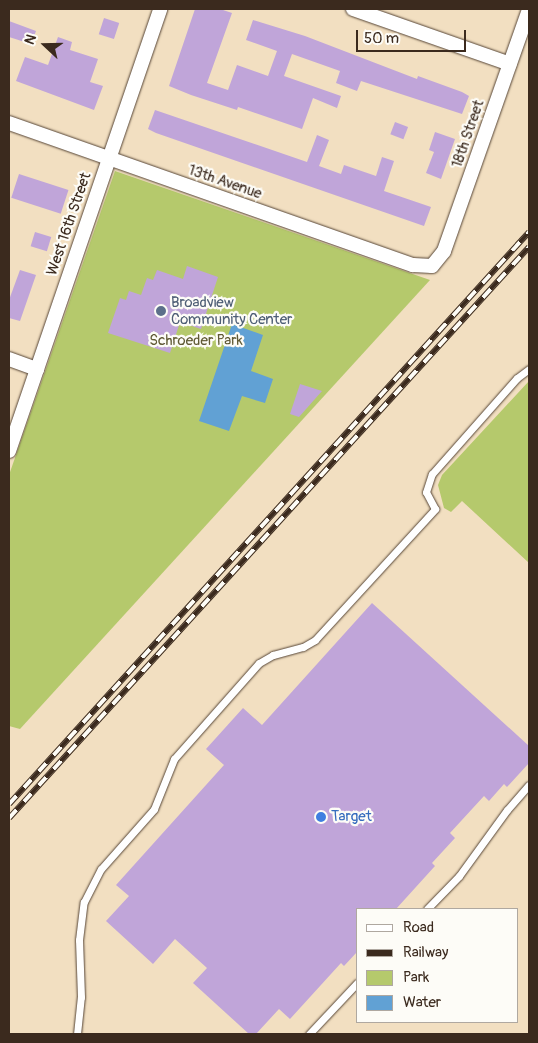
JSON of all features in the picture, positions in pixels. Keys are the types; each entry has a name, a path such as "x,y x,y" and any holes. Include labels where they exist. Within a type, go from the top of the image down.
{"street":[{"name":"West 16th Street","path":"9,451 160,9"},
{"path":"353,9 510,64"},
{"name":"18th Street","path":"432,266 444,251 529,9"},
{"name":"13th Avenue","path":"9,122 413,265 432,266"},
{"path":"9,359 37,369"}],"lane":[{"path":"77,1034 81,997 79,940 84,902 101,869 154,809 174,759 259,663 274,655 303,647 315,640 418,528 435,509 426,492 432,474 516,378 529,369"},
{"path":"428,908 458,876 507,810 529,785"},
{"path":"309,1034 356,984"}],"green space":[{"name":"Schroeder Park","path":"115,171 430,280 20,729 9,726 9,475"},
{"path":"529,381 529,563 462,501 451,512 444,508 438,485 442,475"}],"water":[{"path":"232,324 263,335 251,371 273,379 265,403 242,396 229,431 199,421"}],"building":[{"path":"195,9 220,9 232,13 207,83 228,90 237,65 268,76 277,51 246,40 253,20 305,36 417,79 418,76 469,96 462,114 361,81 357,91 336,83 340,71 292,54 284,76 341,96 337,108 313,98 302,129 238,107 237,110 169,86"},
{"path":"104,18 119,23 114,39 99,34"},
{"path":"9,21 36,31 31,44 9,37"},
{"path":"58,37 72,42 70,50 98,59 90,82 103,86 94,110 16,81 25,57 48,65"},
{"path":"155,110 307,162 317,135 329,140 319,166 341,174 344,165 376,176 382,157 394,161 384,191 431,207 424,226 156,133 148,129"},
{"path":"395,122 408,127 403,139 390,134"},
{"path":"435,132 455,139 441,179 426,173 434,152 429,150"},
{"path":"19,174 68,190 61,214 11,198"},
{"path":"35,232 51,237 47,251 31,246"},
{"name":"Broadview Community Center","path":"187,266 218,277 201,329 180,322 170,353 108,333 120,298 126,300 129,291 141,295 147,278 153,280 157,270 183,279"},
{"path":"20,270 36,275 20,321 9,318 9,300"},
{"path":"300,384 322,391 299,417 290,414"},
{"name":"Target","path":"372,603 529,746 529,763 507,787 504,784 489,801 484,796 450,833 455,838 432,863 435,866 397,908 356,908 356,953 344,966 341,963 290,1019 279,1009 256,1034 249,1034 193,983 207,968 175,939 153,964 106,921 129,896 116,885 224,765 206,749 243,708 262,725"}],"railway":[{"path":"9,804 529,232"},
{"path":"9,818 529,247"}],"place":[{"name":"Broadview Community Center","path":"161,311"},
{"name":"Target","path":"321,817"}]}
